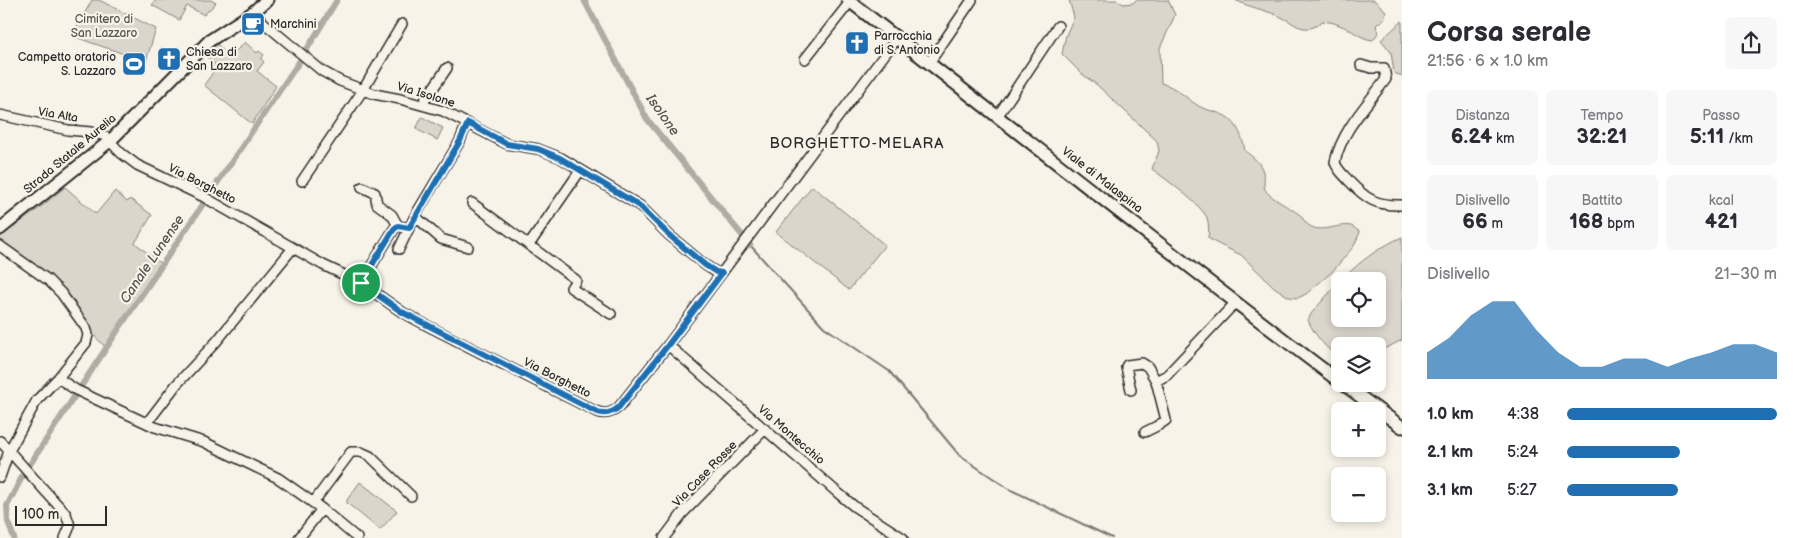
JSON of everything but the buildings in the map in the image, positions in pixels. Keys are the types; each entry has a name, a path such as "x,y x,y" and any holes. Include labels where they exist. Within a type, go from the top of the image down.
{"main road":[{"name":"Strada Statale Aurelia","path":"0,229 111,140 209,41 252,13 267,0"},
{"name":"Viale di Malaspina","path":"853,2 997,117 1331,375"},
{"name":"Viale di Malaspina","path":"1353,392 1402,428"}],"street":[{"path":"929,63 972,0"},
{"path":"805,60 853,2"},
{"name":"Via Isolone","path":"252,13 322,71 340,81 374,94 442,111 507,144 547,152 560,158 640,206 669,235 705,265 716,272 722,273"},
{"path":"302,181 363,90 402,24"},
{"path":"997,117 1058,26"},
{"name":"Via Borghetto","path":"111,140 121,153 137,165 206,199 323,265 361,283 402,312 601,413 608,413 619,407 668,345 897,38"},
{"path":"1361,65 1371,68 1384,68 1386,79 1358,114 1342,142 1335,162 1336,167 1364,196 1378,202 1402,205"},
{"path":"424,105 425,100 447,68"},
{"name":"Via Alta","path":"0,115 68,130 90,132 105,136 111,140"},
{"path":"399,248 415,216 460,141 468,123"},
{"path":"529,245 580,170"},
{"path":"362,187 375,193 377,204 392,215 398,226"},
{"path":"472,203 576,280 571,288 611,314"},
{"path":"415,216 441,239 468,246"},
{"path":"398,226 409,228"},
{"path":"361,283 394,229 398,226"},
{"path":"0,246 48,280 61,292 87,330 88,338 58,378 37,400 9,451 0,477"},
{"path":"147,423 176,385 216,342 293,248"},
{"path":"1156,380 1167,375 1236,302"},
{"name":"Via Montecchio","path":"668,345 856,507 903,538"},
{"path":"1131,390 1127,365 1142,363 1148,367 1156,380 1166,420 1145,432"},
{"path":"58,378 79,391 147,423 211,446 278,478 322,509 351,536"},
{"name":"Via Case Rosse","path":"664,538 682,514 765,429"},
{"path":"0,441 69,518 70,526 65,538"},
{"path":"313,503 351,452 361,452 370,456 411,496"},
{"path":"299,538 322,509"}],"green space":[{"name":"Cimitero di San Lazzaro","path":"92,0 99,0 156,29 146,61 138,74 124,65 127,55 72,36"},
{"path":"156,0 211,0 216,3 204,15 187,6 179,20 152,5"},
{"path":"1069,0 1117,0 1123,4 1133,3 1136,0 1168,0 1175,15 1160,48 1161,83 1176,90 1201,107 1231,120 1239,132 1245,151 1258,162 1262,169 1264,188 1275,199 1299,214 1311,227 1322,229 1351,226 1360,232 1354,246 1332,272 1306,294 1298,298 1289,297 1274,287 1241,255 1208,238 1208,223 1204,213 1182,192 1152,169 1159,151 1157,141 1062,54 1066,35 1074,17"},
{"path":"1235,0 1374,0 1386,11 1384,19 1376,25 1378,33 1373,40 1364,38 1330,22 1322,21 1312,28 1301,27 1277,15"},
{"path":"1402,21 1402,76 1394,73 1391,52 1381,40"},
{"path":"245,42 257,53 259,51 264,55 261,59 264,62 257,71 276,86 252,124 204,85 214,71 212,68 215,64 206,56 217,44 230,57"},
{"path":"422,117 443,128 437,140 416,129"},
{"path":"812,186 885,245 849,290 776,232"},
{"path":"65,187 96,214 115,191 127,202 130,199 152,215 135,243 160,263 105,347 91,332 58,284 0,242 0,237"},
{"path":"1402,237 1402,340 1386,348 1386,337 1331,337 1331,352 1321,341 1308,320 1331,291 1331,327 1386,327 1386,272 1350,272 1363,261"},
{"path":"360,482 397,511 380,530 347,503 347,500"}],"waterway":[{"name":"Canale Lunense","path":"14,538 8,522 7,506 23,475 118,330 301,59 337,0"},
{"name":"Isolone","path":"584,0 647,119 750,245"},
{"path":"750,245 824,327 889,371 960,456 1009,489 1112,538"}],"place":[{"name":"Marchini","path":"253,24"},
{"name":"Parrocchia di S. Antonio","path":"857,43"},
{"name":"Chiesa di San Lazzaro","path":"169,59"},
{"name":"Campetto oratorio S. Lazzaro","path":"134,64"}],"district":[{"name":"BORGHETTO-MELARA","path":"857,143"}],"route":[{"path":"468,123 507,144 538,149 560,158 640,206 669,235 705,265 716,272 722,273 619,407 605,414 556,392 428,326 402,312 361,283 394,229 398,226 409,228 460,141 468,123"}]}
